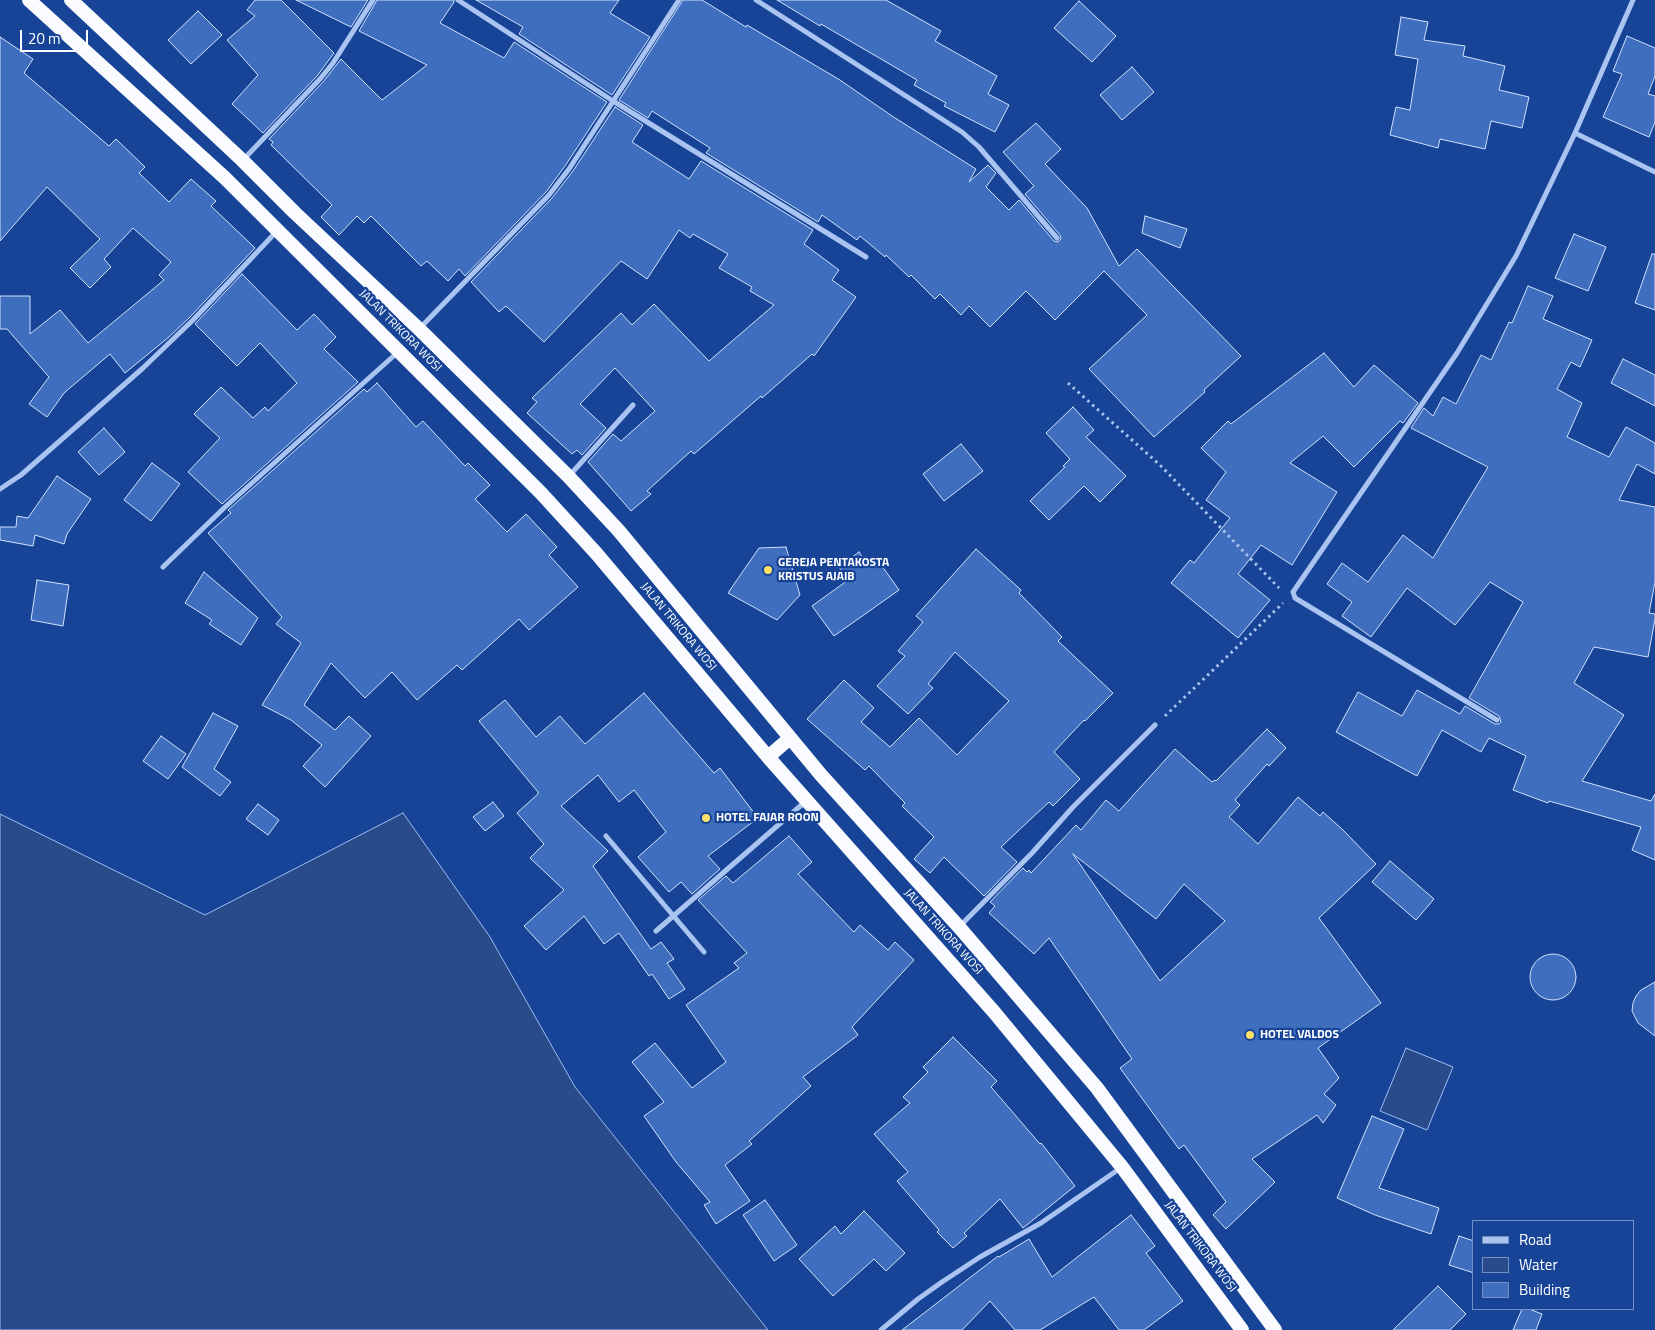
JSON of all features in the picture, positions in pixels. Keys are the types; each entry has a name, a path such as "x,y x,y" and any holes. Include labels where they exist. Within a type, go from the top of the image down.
{"highway":[{"name":"JALAN TRIKORA WOSI","path":"29,0 225,178 541,493 584,540 806,801 994,1012 1122,1167 1242,1330"},
{"name":"JALAN TRIKORA WOSI","path":"71,0 419,329 569,477 619,531 821,775 959,928 1097,1088 1275,1330"},
{"path":"768,757 790,738"}],"street":[{"path":"242,160 320,79 333,63 373,0"},
{"path":"458,0 613,101 866,257"},
{"path":"419,329 549,195 569,169 679,0"},
{"path":"756,0 962,132 979,147 1057,238"},
{"path":"1497,720 1291,596 1462,345 1516,256 1575,133 1633,0"},
{"path":"1575,133 1655,172"},
{"path":"0,489 21,475 143,368 193,320 277,231"},
{"path":"163,567 224,508 398,351"},
{"path":"569,477 633,405"},
{"path":"959,928 1032,854 1073,807 1155,725"},
{"path":"656,931 806,801"},
{"path":"606,836 704,952"},
{"path":"880,1330 918,1298 980,1257 1041,1223 1122,1167"}],"path":[{"path":"1068,383 1160,465 1291,596 1155,725"}],"water":[{"path":"403,813 490,937 575,1087 768,1330 0,1330 0,814 205,915"},
{"path":"1406,1048 1453,1067 1427,1130 1380,1111"}],"building":[{"path":"255,0 281,0 334,53 317,76 263,133 232,104 258,75 227,40 255,16 247,10"},
{"path":"296,0 368,0 351,27"},
{"path":"377,0 454,0 440,23 504,58 514,42 607,102 546,192 465,276 459,269 448,281 427,261 421,266 371,216 364,223 357,216 339,235 321,217 332,205 271,145 273,142 269,139 323,82 341,59 382,100 427,65 359,31"},
{"path":"476,0 619,0 610,13 650,37 612,95 519,34 523,27"},
{"path":"683,0 702,0 840,80 892,116 976,169 969,182 988,165 996,173 986,187 1009,210 1019,200 1054,241 1058,242 1061,239 1060,235 1025,194 1034,186 1003,152 1036,123 1061,149 1045,164 1087,208 1119,266 1137,249 1241,356 1204,390 1205,392 1154,437 1089,369 1147,315 1104,271 1055,320 1026,291 990,327 969,306 961,315 940,294 935,299 911,275 909,277 886,255 885,257 860,236 857,240 822,215 818,222 706,153 710,148 652,111 648,118 619,100"},
{"path":"777,0 886,0 941,31 935,41 997,76 988,94 1009,105 995,132 944,106 946,103 914,85 917,80"},
{"path":"1079,1 1116,36 1092,62 1054,28"},
{"path":"198,11 222,35 191,64 168,40"},
{"path":"1401,17 1428,22 1424,40 1465,46 1463,56 1505,66 1499,90 1529,97 1522,128 1491,121 1485,149 1440,139 1438,148 1390,135 1396,107 1410,110 1418,59 1395,55"},
{"path":"1627,36 1655,48 1655,76 1648,94 1655,96 1655,122 1649,137 1603,117 1622,74 1613,71"},
{"path":"0,37 33,59 24,73 109,146 116,139 145,167 139,173 169,202 191,179 216,201 211,206 255,248 190,317 125,373 110,354 64,393 47,417 29,404 49,377 7,329 0,329 0,296 30,296 30,334 60,310 88,343 164,280 159,275 171,262 133,228 104,259 111,267 90,288 70,268 100,239 47,187 0,241"},
{"path":"1132,67 1154,92 1122,120 1100,95"},
{"path":"615,107 643,125 632,142 689,179 701,161 813,230 804,244 839,270 832,280 856,297 814,356 812,354 694,454 691,451 647,491 651,494 631,511 588,462 613,434 621,441 655,411 615,368 580,404 606,428 582,455 577,450 572,454 527,413 537,402 532,398 621,313 632,325 654,304 709,361 774,305 750,291 752,287 719,268 728,254 693,234 690,238 679,230 647,279 621,261 544,342 506,306 499,312 471,282 552,198 573,171"},
{"path":"1145,216 1187,229 1180,248 1142,233"},
{"path":"1574,234 1606,247 1588,291 1555,278"},
{"path":"1652,254 1655,254 1655,310 1635,303"},
{"path":"242,274 297,330 314,314 336,337 324,349 358,382 222,504 188,472 220,438 194,414 221,387 253,418 265,407 268,411 297,383 260,343 237,366 195,324"},
{"path":"1528,286 1553,296 1543,319 1592,340 1580,367 1571,362 1557,389 1582,403 1567,437 1609,457 1626,427 1655,443 1655,474 1637,464 1619,500 1655,507 1655,582 1649,613 1655,614 1655,619 1648,657 1594,647 1574,683 1624,715 1582,781 1651,801 1655,794 1655,860 1632,850 1641,827 1549,801 1548,803 1513,790 1526,756 1489,738 1481,752 1442,730 1417,776 1336,732 1358,692 1402,716 1417,690 1460,714 1465,706 1495,724 1501,722 1499,716 1469,698 1523,602 1490,582 1455,625 1407,588 1371,637 1342,616 1352,602 1327,584 1342,563 1368,582 1403,535 1433,558 1488,467 1411,428 1424,408 1433,416 1443,397 1456,404 1481,355 1491,360 1509,322 1512,323"},
{"path":"1324,353 1354,387 1374,365 1418,403 1403,423 1400,421 1354,467 1323,436 1290,463 1337,492 1292,565 1261,545 1238,574 1270,600 1238,638 1171,583 1190,560 1194,563 1230,518 1206,500 1226,472 1201,448 1228,421 1231,424"},
{"path":"1623,359 1655,375 1655,406 1611,383"},
{"path":"377,383 416,427 423,421 465,466 468,463 490,485 475,499 507,532 526,514 557,547 549,555 578,587 529,630 519,619 462,670 457,665 417,700 392,672 365,698 331,663 304,705 335,730 349,716 371,736 325,787 303,766 322,745 291,720 262,705 301,643 276,624 282,617 208,533 231,513 228,510 364,389 367,392"},
{"path":"1073,407 1094,430 1086,437 1126,476 1100,502 1084,486 1049,520 1030,501 1065,467 1063,466 1070,459 1046,433"},
{"path":"104,428 125,452 99,475 78,452"},
{"path":"961,444 983,471 944,501 923,474"},
{"path":"152,463 180,484 151,521 124,500"},
{"path":"57,476 91,499 67,534 64,544 35,535 33,546 0,540 0,527 16,527 17,516 28,518"},
{"name":"GEREJA PENTAKOSTA KRISTUS AJAIB","path":"786,547 800,595 777,620 728,593 759,548"},
{"path":"976,549 1021,590 1019,593 1062,637 1058,641 1113,693 1054,752 1080,779 1053,806 1049,802 1001,847 1017,862 984,896 944,857 930,873 914,859 934,837 902,806 905,803 869,766 865,770 807,719 844,680 874,708 861,722 890,747 919,718 957,755 1009,701 955,652 928,684 933,688 908,714 877,686 905,656 898,651 923,622 916,616"},
{"path":"859,552 868,565 877,559 899,590 834,636 812,606 848,580 839,567"},
{"path":"204,572 258,618 241,645 209,624 212,620 185,603"},
{"path":"37,580 69,585 63,626 31,620"},
{"path":"644,693 714,773 720,768 758,818 708,856 720,869 692,894 681,882 669,892 638,857 666,832 634,790 619,802 598,775 561,806 608,851 593,866 651,949 661,942 674,959 667,963 685,989 669,999 652,974 649,976 619,933 604,944 584,916 546,950 524,926 564,890 530,858 544,844 517,813 538,792 479,721 505,700 536,737 560,716 585,744"},
{"path":"213,713 238,726 214,769 231,782 220,796 182,767"},
{"path":"1267,729 1286,748 1269,766 1267,764 1235,800 1240,805 1229,817 1258,844 1298,797 1320,816 1323,812 1376,864 1319,918 1381,1003 1318,1048 1339,1078 1324,1094 1336,1105 1323,1123 1317,1115 1252,1159 1275,1182 1226,1229 1213,1215 1226,1202 1184,1145 1179,1149 1120,1068 1132,1059 1049,938 1034,954 989,913 995,906 990,902 1023,868 1031,873 1076,825 1081,830 1106,800 1119,811 1175,749 1212,782 1216,781","holes":["1073,854 1156,919 1184,884 1225,921 1160,981"]},
{"path":"161,736 186,754 168,779 143,761"},
{"path":"493,802 504,816 485,831 473,817"},
{"path":"258,804 279,820 268,835 246,819"},
{"path":"789,836 812,862 798,874 854,932 860,925 888,950 895,942 914,960 852,1027 858,1035 803,1077 811,1086 749,1141 752,1144 725,1165 750,1201 716,1224 704,1205 710,1202 676,1162 644,1116 664,1102 632,1062 655,1043 692,1088 726,1062 686,1005 739,968 734,963 747,953 698,900 726,876 733,883"},
{"path":"1390,861 1434,899 1416,920 1372,882"},
{"path":"1553,954 1566,958 1572,964 1576,977 1572,990 1566,996 1553,1000 1540,996 1534,990 1530,977 1534,964 1540,958"},
{"path":"1655,982 1655,1036 1638,1023 1632,1011 1636,996 1641,990"},
{"path":"953,1037 997,1081 991,1087 1041,1143 1075,1186 1023,1228 1000,1199 964,1233 967,1236 953,1248 937,1232 939,1230 897,1181 908,1172 874,1134 910,1103 903,1097 928,1072 923,1067"},
{"path":"1372,1116 1404,1129 1379,1188 1439,1208 1431,1234 1375,1215 1337,1198"},
{"path":"765,1200 797,1245 774,1261 743,1215"},
{"path":"864,1211 905,1253 886,1271 874,1259 833,1296 799,1259 835,1226 841,1234"},
{"path":"1131,1215 1155,1246 1146,1253 1183,1301 1144,1330 1119,1330 1094,1297 1040,1330 1015,1330 990,1301 962,1330 902,1330 998,1256 1029,1239 1052,1277"},
{"path":"1459,1236 1472,1240 1472,1272 1449,1265"},
{"path":"1438,1286 1466,1314 1450,1330 1393,1330"},
{"path":"1522,1310 1532,1310 1542,1314 1536,1330 1513,1330"}],"place":[{"name":"GEREJA PENTAKOSTA KRISTUS AJAIB","path":"768,570"},
{"name":"HOTEL FAJAR ROON","path":"706,818"},
{"name":"HOTEL VALDOS","path":"1250,1035"}]}
